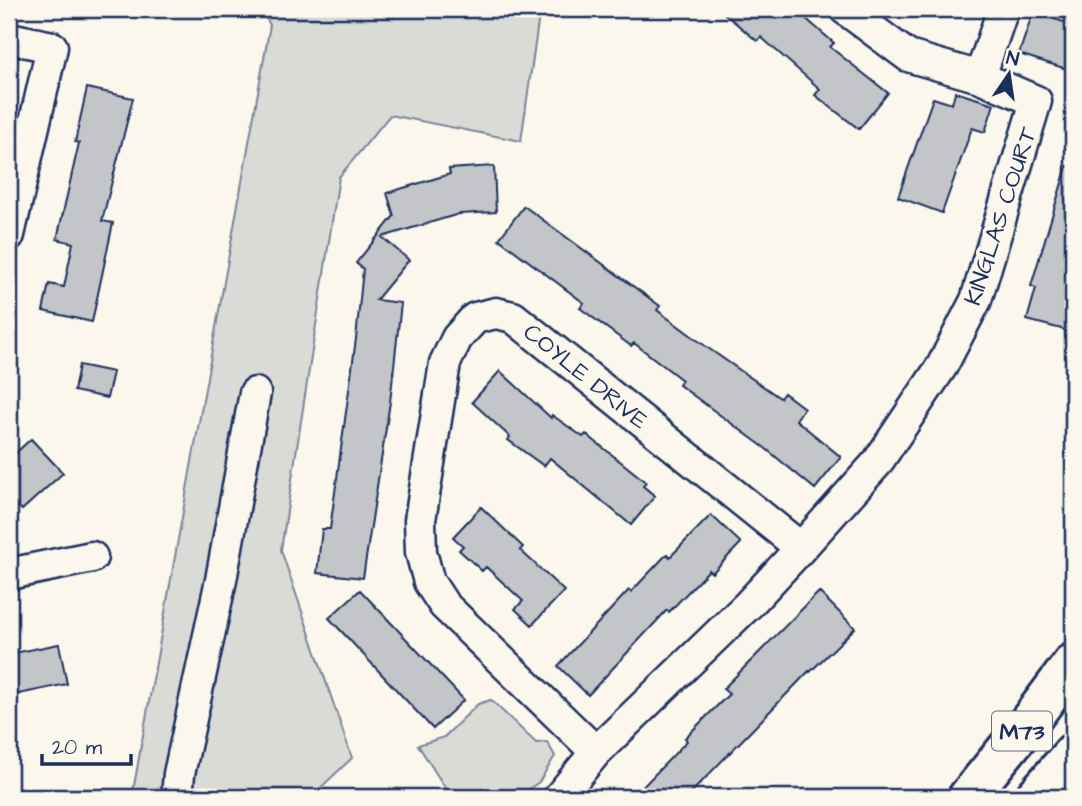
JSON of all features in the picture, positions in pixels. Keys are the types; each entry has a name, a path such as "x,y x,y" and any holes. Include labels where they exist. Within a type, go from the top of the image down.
{"highway":[{"name":"M73","path":"968,797 1073,663"},
{"name":"M73","path":"1035,797 1073,753"}],"street":[{"name":"KINGLAS COURT","path":"801,548 877,463 942,366 976,300 1037,101 980,77 908,56 845,9"},
{"path":"980,77 1003,9"},
{"path":"9,38 52,47 9,235"},
{"name":"COYLE DRIVE","path":"596,752 444,605 429,582 421,552 420,520 445,363 457,338 475,318 496,313 513,317 801,548"},
{"path":"177,797 178,774 221,580 255,393"},
{"path":"559,797 596,752 749,604 801,548"},
{"path":"9,574 92,557"}],"shaded area":[{"path":"261,9 540,9 521,141 390,115 339,177 281,550 352,758 311,797 132,797 270,25"},
{"path":"491,700 536,743 547,742 555,756 539,782 517,797 451,797 418,745 444,737 478,704"}],"building":[{"path":"719,9 795,9 834,43 830,47 888,93 859,129 815,95 820,89 761,37 757,41"},
{"path":"1033,12 1073,25 1073,71 1019,54"},
{"path":"87,88 133,98 102,221 113,223 92,322 43,311 49,284 64,287 73,243 57,239 79,143 75,142"},
{"path":"955,92 994,104 985,132 972,128 942,213 898,197 933,98 952,104"},
{"path":"494,166 496,212 459,214 382,237 409,260 376,300 401,303 390,402 363,578 317,573 322,529 330,529 356,339 363,269 356,263 394,216 387,193 450,174 449,169"},
{"path":"1067,166 1073,167 1073,332 1027,320 1036,288 1031,286"},
{"path":"524,206 660,306 657,310 708,348 780,398 784,393 804,408 796,420 841,457 815,489 765,448 679,385 682,380 634,343 631,346 580,308 584,303 499,239"},
{"path":"79,365 113,372 107,398 74,391"},
{"path":"500,371 551,418 552,415 583,437 586,434 646,482 643,486 655,496 631,525 550,458 544,466 508,440 510,437 472,402"},
{"path":"31,439 63,473 22,510 9,497 9,459"},
{"path":"481,507 523,547 520,550 564,591 532,625 515,609 523,601 486,567 482,571 459,550 463,546 453,537"},
{"path":"711,515 741,543 712,573 709,570 669,612 667,610 588,695 558,666 629,590 631,592 667,554 670,557"},
{"path":"360,590 464,700 433,729 329,618"},
{"path":"819,592 855,628 809,671 687,797 633,797 687,741 685,738 729,694 723,689"},
{"path":"59,644 67,684 9,696 9,654"}]}
